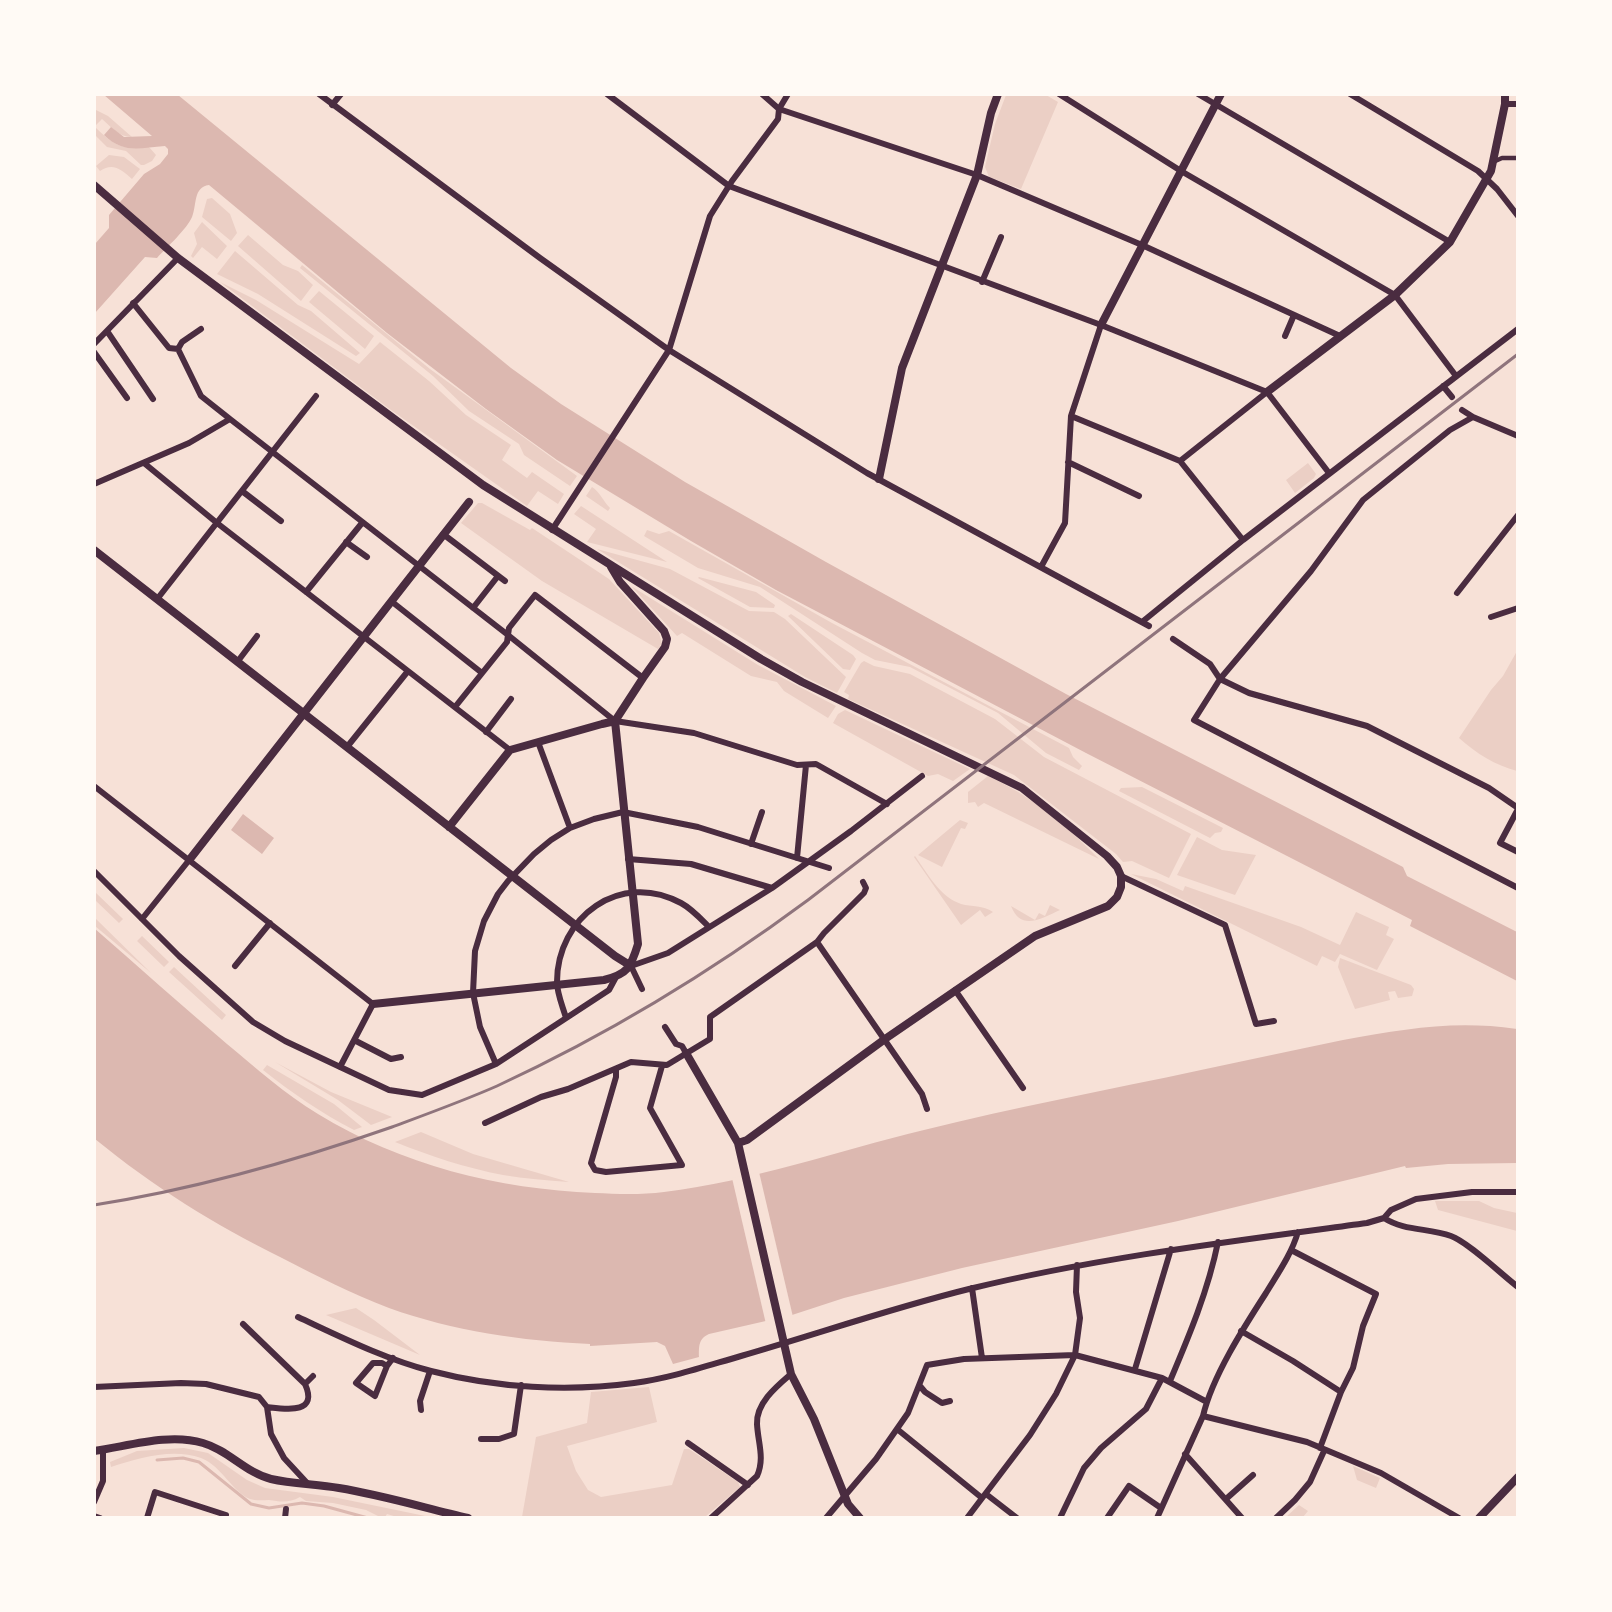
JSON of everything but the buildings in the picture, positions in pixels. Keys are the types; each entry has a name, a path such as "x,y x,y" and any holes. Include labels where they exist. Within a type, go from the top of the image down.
{"street":[{"path":"319,94 669,350 781,421 879,479 1145,624 1243,540 1518,329"},
{"path":"332,105 341,94"},
{"path":"607,94 729,186 1101,325 1267,392 1329,473"},
{"path":"762,94 780,109 977,176 1142,245 1341,336"},
{"path":"552,530 669,350 710,216 778,119 780,109 788,94"},
{"path":"879,479 902,368 977,176 991,113 998,94"},
{"path":"1059,94 1181,171 1395,295 1456,376"},
{"path":"1198,94 1450,242"},
{"path":"1041,567 1065,523 1071,416 1101,325 1221,94"},
{"path":"1350,94 1478,171 1497,189 1518,216"},
{"path":"1180,461 1395,295 1450,242 1487,179 1493,162 1505,104 1504,95"},
{"path":"1505,104 1518,104"},
{"path":"1493,162 1502,158 1518,158"},
{"path":"94,185 178,258 483,485 610,566 802,682 1017,784 1107,856 1117,867 1121,876 1119,892 1108,906 1035,936 885,1039 747,1140 738,1143"},
{"path":"982,282 1001,237"},
{"path":"94,344 178,258"},
{"path":"133,303 169,348 178,349"},
{"path":"1285,336 1294,315"},
{"path":"178,349 182,342 201,329"},
{"path":"107,331 153,399"},
{"path":"178,349 201,396 615,721"},
{"path":"94,352 127,398"},
{"path":"1443,386 1452,397"},
{"path":"158,598 316,396"},
{"path":"1462,410 1518,436"},
{"path":"1071,416 1180,461 1243,540"},
{"path":"1473,417 1450,430 1363,500 1311,571 1220,679 1194,720 1518,888"},
{"path":"94,484 189,442 230,419"},
{"path":"1068,462 1139,496"},
{"path":"144,463 217,523 510,750"},
{"path":"242,491 281,520"},
{"path":"142,919 469,502"},
{"path":"1457,593 1518,515"},
{"path":"306,592 362,523"},
{"path":"444,534 505,581"},
{"path":"346,542 367,557"},
{"path":"94,550 615,956 632,966 642,989"},
{"path":"610,566 620,582 666,635 665,647 615,721 638,944 632,966"},
{"path":"473,608 498,576"},
{"path":"455,707 507,642 509,628 535,596 643,678"},
{"path":"391,601 482,673"},
{"path":"1491,617 1518,608"},
{"path":"238,661 258,636"},
{"path":"1173,639 1210,664 1220,679 1249,693 1367,726 1489,788 1518,808 1500,843 1518,852"},
{"path":"347,747 408,671"},
{"path":"486,732 511,699"},
{"path":"449,827 510,750 615,721 694,733 797,765 816,764 887,804"},
{"path":"538,742 570,828"},
{"path":"797,858 806,765"},
{"path":"94,786 373,1004 616,977 632,966 668,952 772,888 922,776"},
{"path":"496,1064 480,1027 473,993 475,951 484,921 498,894 534,854 570,828 623,812 698,827 829,868"},
{"path":"752,844 762,812"},
{"path":"628,859 691,864 772,888"},
{"path":"94,871 179,956 253,1022 285,1041 389,1090 422,1095 496,1064 609,990 616,977"},
{"path":"1121,876 1225,925 1256,1024 1274,1021"},
{"path":"485,1123 541,1097 568,1089 631,1062 662,1066 710,1039 710,1017 817,942 864,893 866,888 863,882"},
{"path":"566,1018 556,985 560,954 574,924 586,911 614,896 632,893 667,897 694,911 709,927"},
{"path":"234,966 270,923"},
{"path":"817,942 922,1094 927,1109"},
{"path":"955,990 1023,1088"},
{"path":"340,1067 373,1004"},
{"path":"665,1027 676,1044 681,1046 686,1053 738,1143 791,1374 814,1419 844,1496 860,1518"},
{"path":"354,1040 391,1059 401,1057"},
{"path":"616,1069 616,1077 591,1163 595,1170 606,1172 682,1165 650,1108 662,1066"},
{"path":"298,1317 371,1350 430,1371 496,1384 584,1387 632,1383 670,1376 784,1340 972,1288 1077,1265 1218,1242 1367,1223 1384,1218 1391,1209 1416,1199 1472,1191 1518,1192"},
{"path":"1384,1218 1395,1225 1451,1236 1518,1287"},
{"path":"1157,1518 1203,1416 1207,1402 1241,1331 1293,1251 1298,1232"},
{"path":"1170,1382 1195,1319 1212,1269 1218,1242"},
{"path":"1135,1369 1171,1249"},
{"path":"1276,1518 1310,1482 1341,1392 1353,1368 1363,1326 1376,1294 1293,1251"},
{"path":"967,1518 1030,1435 1056,1394 1075,1355 1080,1318 1076,1292 1077,1265"},
{"path":"972,1288 982,1358"},
{"path":"243,1324 305,1384 309,1392 308,1400 303,1407 294,1410 267,1407"},
{"path":"1241,1331 1341,1392"},
{"path":"826,1518 876,1459 908,1413 927,1365 982,1358 1075,1355 1135,1369 1162,1378 1207,1402"},
{"path":"387,1366 374,1363 356,1383 375,1396 387,1366 393,1358"},
{"path":"421,1410 420,1401 430,1371"},
{"path":"711,1518 757,1476 761,1467 757,1416 770,1394 791,1374"},
{"path":"305,1384 313,1377"},
{"path":"1059,1518 1084,1468 1101,1448 1146,1408 1162,1378"},
{"path":"94,1387 206,1384 259,1397 267,1407 271,1434 284,1458 308,1484"},
{"path":"481,1439 499,1439 514,1434 521,1385"},
{"path":"920,1386 942,1403 950,1401"},
{"path":"1203,1416 1307,1443 1381,1473 1460,1518"},
{"path":"897,1429 984,1496 1017,1518"},
{"path":"94,1502 103,1481 99,1450 136,1443 178,1440 203,1443 269,1479 338,1487 468,1518"},
{"path":"688,1443 748,1485"},
{"path":"1185,1454 1242,1518"},
{"path":"1226,1499 1253,1475"},
{"path":"1479,1518 1518,1477"},
{"path":"1107,1518 1129,1486 1161,1508"},
{"path":"147,1518 155,1492 226,1515 225,1518"},
{"path":"285,1518 286,1509"},
{"path":"94,1516 100,1518"}],"shaded area":[{"path":"104,95 178,95 511,368 561,404 685,482 1066,694 1403,867 1407,876 1517,932 1517,981 1410,926 1412,920 1086,753 776,590 557,460 387,333 209,185 200,189 192,217 181,232 157,258 145,257 95,313 95,244 109,228 109,215 144,174 160,164 168,154 165,146 125,147 104,135 111,127 124,137 152,136"},
{"path":"1006,95 1046,95 1058,102 1021,189 989,177 985,167 995,124"},
{"path":"94,109 108,116 132,137 119,134 102,119 95,126"},
{"path":"95,127 119,145 131,148 149,147 156,155 152,161 141,165 126,151 107,147 95,135"},
{"path":"109,155 124,157 140,169 132,179 113,167 100,171 96,166"},
{"path":"212,198 230,214 237,233 231,241 202,217 207,199"},
{"path":"202,222 227,246 217,259 202,247 193,258 191,256 197,244 194,233"},
{"path":"248,235 283,265 298,271 313,285 301,301 238,246"},
{"path":"235,251 298,305 311,311 360,353 356,356 258,294 217,274"},
{"path":"302,265 430,369 577,476 570,486 524,455 519,444 469,411 433,376 300,268"},
{"path":"220,282 256,300 359,364 380,342 429,381 466,415 511,445 502,460 527,478 532,472 564,494 558,504 538,491 527,506 391,410"},
{"path":"319,291 374,336 365,349 309,302"},
{"path":"1308,463 1316,474 1295,493 1286,480"},
{"path":"592,487 610,508 608,511 586,496"},
{"path":"478,503 482,503 530,530 532,528 609,579 659,633 662,644 658,649 542,581 461,523"},
{"path":"581,506 667,562 587,542 596,529 574,514"},
{"path":"647,530 659,534 669,531 832,623 1069,748 1073,757 1082,766 1079,770 1046,753 998,713 910,667 875,660 862,653 760,587 698,568 644,536"},
{"path":"597,549 670,569 749,611 774,612 785,619 846,677 837,693 805,677"},
{"path":"699,577 756,592 775,605 774,608 750,607"},
{"path":"631,586 758,665 836,706 828,718 784,691 777,682 751,676 682,633 677,636"},
{"path":"791,614 853,655 856,659 850,670 843,669 788,616"},
{"path":"1517,651 1517,771 1501,766 1459,738 1503,676"},
{"path":"864,661 874,666 910,674 995,719 1044,757 1191,834 1169,878 1132,861 1123,862 1116,854 1014,775 848,699 849,695 844,692"},
{"path":"845,710 970,769 953,781 938,774 928,776 833,723 838,714"},
{"path":"988,776 1019,792 1047,812 1099,859 984,803 978,807 975,802 968,803 968,792"},
{"path":"1142,787 1223,828 1221,832 1215,833 1210,838 1119,791 1121,788"},
{"path":"243,814 274,838 262,854 231,830"},
{"path":"960,820 968,823 965,829 961,828 942,867 918,855"},
{"path":"1197,837 1222,850 1256,855 1235,895 1177,875"},
{"path":"915,856 946,896 961,904 981,907 993,912 985,917 980,910 961,925"},
{"path":"1131,874 1156,879 1183,891 1185,886 1301,927 1340,945 1356,912 1389,927 1386,935 1394,939 1377,970 1340,954 1335,962 1322,956 1317,966"},
{"path":"95,892 123,919 119,923 95,900"},
{"path":"1050,905 1060,910 1039,919 1032,921 1020,919 1011,906 1035,920 1039,913 1045,916"},
{"path":"95,918 151,973 95,926"},
{"path":"94,928 260,1071 318,1114 350,1132 417,1160 487,1180 522,1186 559,1191 629,1194 697,1187 730,1181 924,1130 1027,1106 1343,1040 1409,1029 1472,1025 1517,1029 1517,1163 1448,1164 1406,1168 1405,1166 1178,1221 962,1268 844,1298 792,1315 709,1334 701,1341 699,1357 673,1364 665,1346 657,1342 590,1346 590,1344 488,1334 438,1323 389,1308 321,1278 232,1232 185,1204 139,1173 95,1139"},
{"path":"142,936 169,962 164,967 137,941"},
{"path":"1340,958 1411,985 1414,989 1412,996 1398,998 1395,991 1388,992 1390,1000 1355,1009 1338,967"},
{"path":"174,967 226,1015 222,1020 169,972"},
{"path":"275,1062 331,1092 392,1117 371,1125 338,1100"},
{"path":"267,1065 334,1104 362,1127 354,1130 307,1102 263,1070"},
{"path":"421,1132 473,1154 569,1182 520,1178 489,1172 448,1161 395,1142"},
{"path":"1435,1201 1479,1201 1494,1208 1517,1213 1517,1231 1438,1210"},
{"path":"356,1308 374,1320 420,1355 326,1315"},
{"path":"649,1387 657,1422 567,1446 576,1471 588,1490 601,1497 672,1485 684,1449 689,1449 738,1482 740,1487 705,1517 522,1517 536,1437 587,1423 591,1392"},
{"path":"184,1448 208,1453 247,1480 265,1488 333,1497 430,1517 397,1517 387,1514 385,1517 380,1517 366,1510 333,1503 306,1501 300,1497 285,1502 252,1500 238,1491 215,1467 201,1458 190,1455 156,1455 111,1467 110,1462 137,1451"},
{"path":"1353,1466 1380,1478 1376,1488 1357,1480"},
{"path":"1299,1505 1308,1511 1303,1517 1286,1517"}],"pier":[{"path":"759,1172 793,1317 766,1324 732,1178"}],"waterway":[{"path":"157,1460 183,1458 199,1462 251,1504 269,1508 302,1503 324,1506 368,1518"}],"railway":[{"path":"94,1205 170,1191 245,1173 392,1127 497,1086 578,1046 657,1001 734,952 808,900 1518,354"}]}
